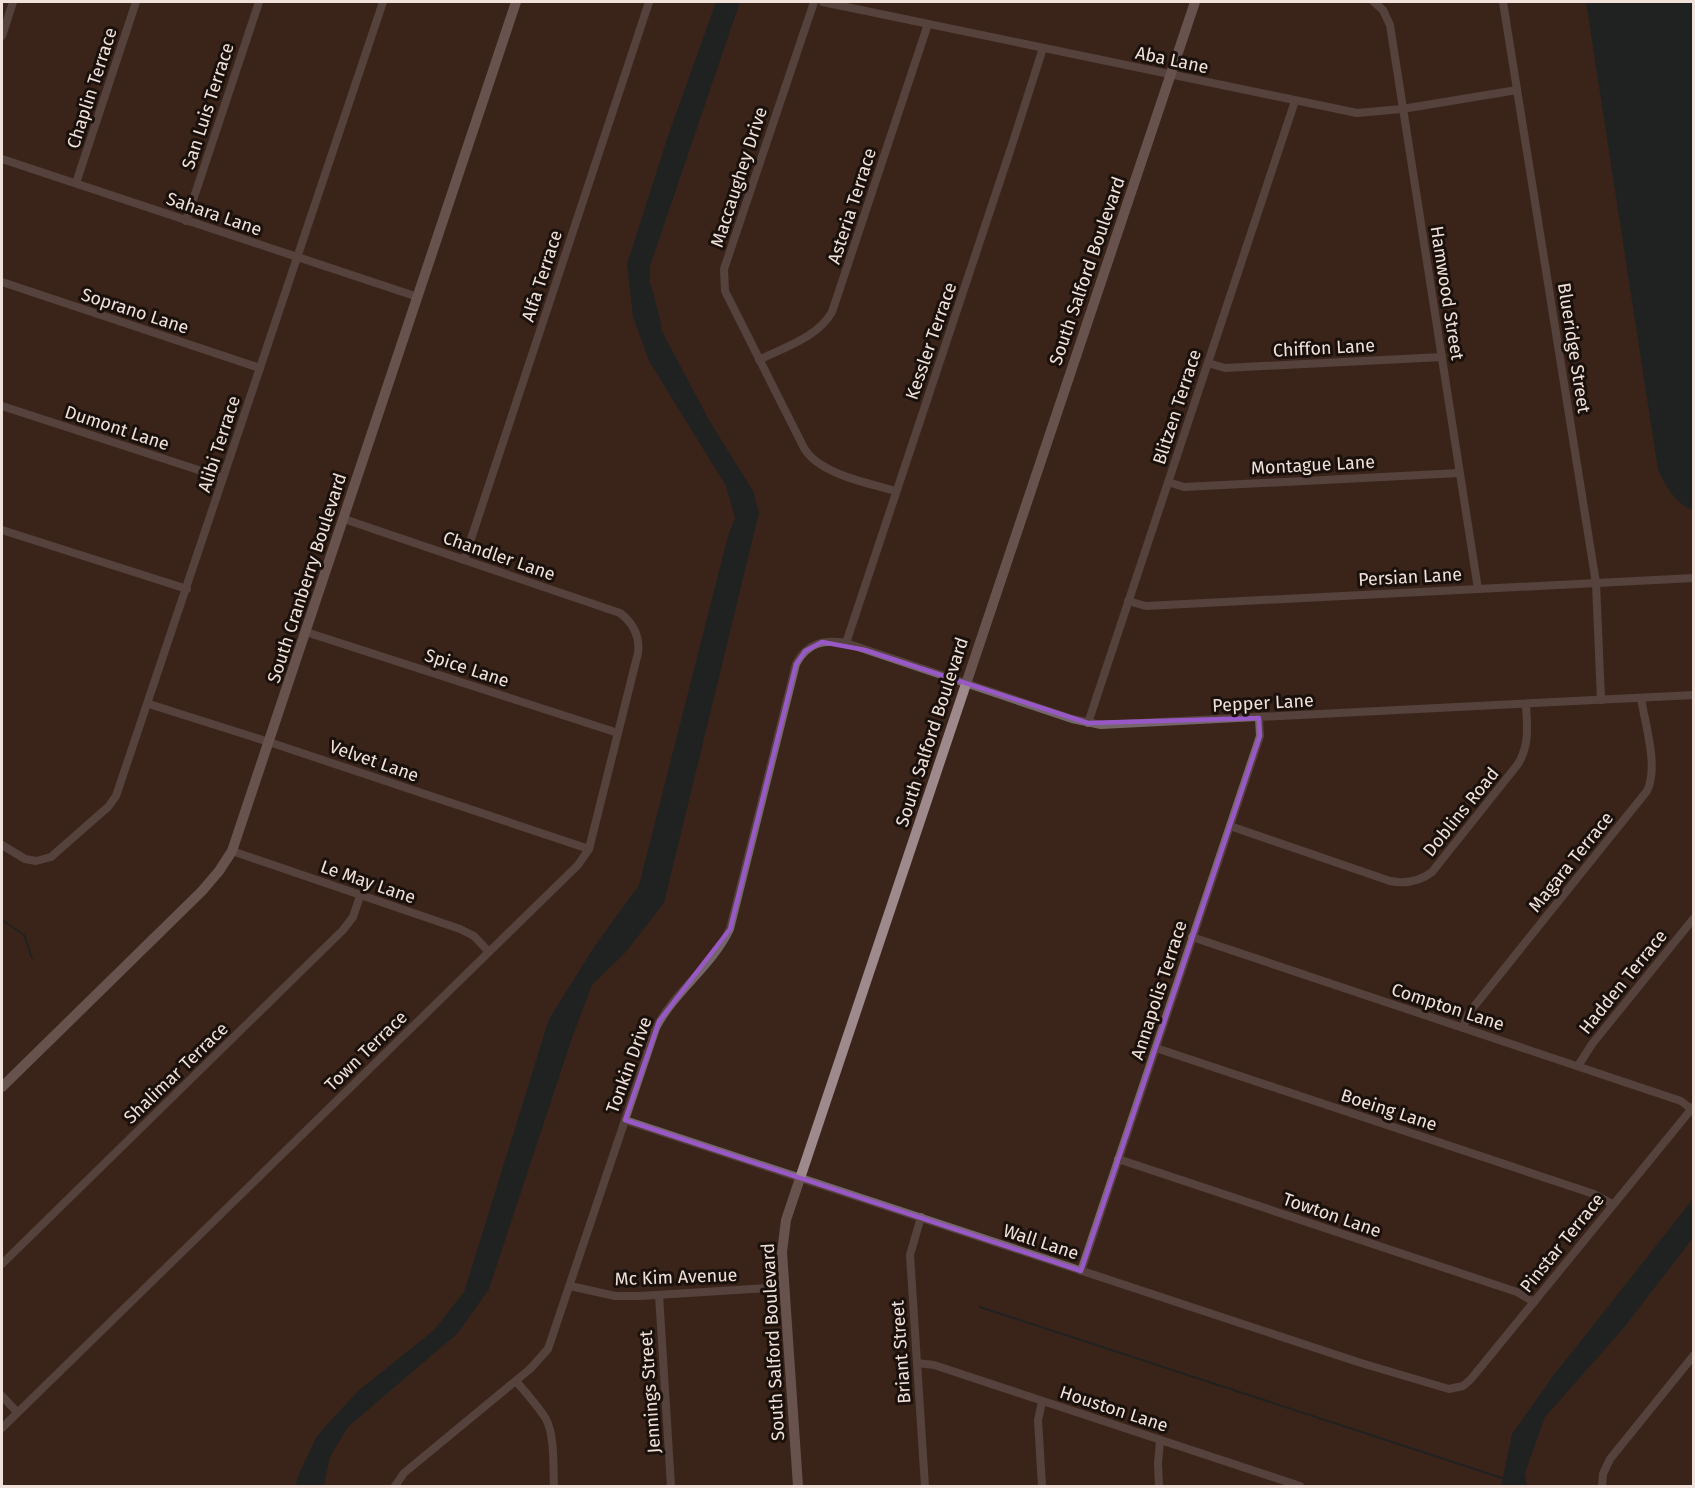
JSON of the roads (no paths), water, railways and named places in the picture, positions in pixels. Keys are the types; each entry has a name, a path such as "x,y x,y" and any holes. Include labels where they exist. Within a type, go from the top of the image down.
{"street":[{"path":"2,36 13,2"},
{"name":"Chaplin Terrace","path":"76,183 136,2"},
{"name":"San Luis Terrace","path":"186,220 259,2"},
{"name":"Alibi Terrace","path":"2,844 25,859 43,860 56,854 108,807 116,796 149,704 383,2"},
{"name":"South Cranberry Boulevard","path":"2,1087 202,891 232,851 516,2"},
{"name":"Alfa Terrace","path":"464,560 649,2"},
{"name":"Maccaughey Drive","path":"814,2 724,270 723,279 727,297 812,460 825,468 896,490"},
{"name":"Aba Lane","path":"823,2 1356,112 1402,109 1517,90"},
{"name":"South Salford Boulevard","path":"798,1486 784,1287 783,1234 965,683 1195,2"},
{"name":"Blueridge Street","path":"1503,2 1596,583 1601,700"},
{"name":"Hamwood Street","path":"1376,3 1390,25 1478,589"},
{"name":"Asteria Terrace","path":"759,360 814,332 825,324 832,312 928,24"},
{"name":"Kessler Terrace","path":"846,643 1043,48"},
{"name":"Blitzen Terrace","path":"1088,723 1295,101"},
{"name":"Sahara Lane","path":"2,159 418,297"},
{"name":"Soprano Lane","path":"2,282 260,368"},
{"name":"Chiffon Lane","path":"1208,363 1225,368 1442,357"},
{"name":"Dumont Lane","path":"2,406 223,478"},
{"name":"Montague Lane","path":"1168,482 1184,486 1460,473"},
{"name":"Chandler Lane","path":"344,519 620,614 631,623 636,632"},
{"path":"2,530 187,589"},
{"name":"Persian Lane","path":"1128,601 1146,606 1694,578"},
{"name":"Spice Lane","path":"306,632 618,734"},
{"name":"Town Terrace","path":"2,1428 578,865 589,849 618,734 638,653 636,632"},
{"name":"Tonkin Drive","path":"395,1486 404,1473 516,1381 539,1361 548,1349 659,1021 718,950 730,929 796,664 805,651 813,645 829,641 846,643"},
{"name":"Pepper Lane","path":"846,643 1088,723 1112,725 1694,695"},
{"name":"Magara Terrace","path":"1463,1028 1468,1014 1647,791 1651,783 1652,768 1641,698"},
{"name":"Velvet Lane","path":"149,704 589,849"},
{"name":"Doblins Road","path":"1230,826 1390,881 1404,883 1418,880 1432,872 1524,755 1527,741 1526,705"},
{"name":"Annapolis Terrace","path":"1081,1271 1260,736 1259,718"},
{"name":"Le May Lane","path":"232,851 460,928 474,936 489,952"},
{"name":"Shalimar Terrace","path":"2,1264 343,930 353,917 360,896"},
{"name":"Hadden Terrace","path":"1578,1066 1592,1044 1694,918"},
{"name":"Compton Lane","path":"1192,938 1681,1101 1692,1108"},
{"name":"Boeing Lane","path":"1156,1048 1594,1194 1612,1204"},
{"name":"Pinstar Terrace","path":"1449,1389 1463,1386 1471,1379 1692,1108"},
{"name":"Wall Lane","path":"625,1120 1361,1364 1449,1389"},
{"name":"Towton Lane","path":"1118,1159 1517,1292 1534,1302"},
{"name":"Briant Street","path":"921,1217 910,1255 925,1486"},
{"name":"Mc Kim Avenue","path":"570,1286 615,1296 784,1287"},
{"name":"Jennings Street","path":"659,1295 671,1486"},
{"path":"1602,1486 1603,1474 1610,1459 1694,1355"},
{"name":"Houston Lane","path":"918,1363 934,1365 1279,1483 1300,1486"},
{"path":"516,1381 542,1413 548,1425 551,1434 554,1486"},
{"path":"2,1396 17,1412"},
{"path":"1042,1402 1038,1420 1042,1486"},
{"path":"1159,1486 1160,1441"}],"water":[{"path":"716,2 740,2 650,266 649,307 709,420 753,491 759,513 664,903 625,953 592,985 573,1035 489,1289 458,1333 348,1427 330,1457 324,1486 296,1486 297,1478 317,1436 358,1391 434,1330 464,1292 549,1019 596,944 639,885 728,536 735,518 726,486 649,361 633,317 627,264 668,136"},
{"path":"1586,2 1693,2 1693,510 1676,499 1658,470"},
{"path":"1693,1199 1693,1238 1622,1330 1545,1417 1525,1473 1527,1486 1501,1486 1512,1434 1553,1376"}],"waterway":[{"path":"647,287 657,326"},
{"path":"2,920 24,935 32,958"},
{"path":"980,1307 1505,1479"}]}
